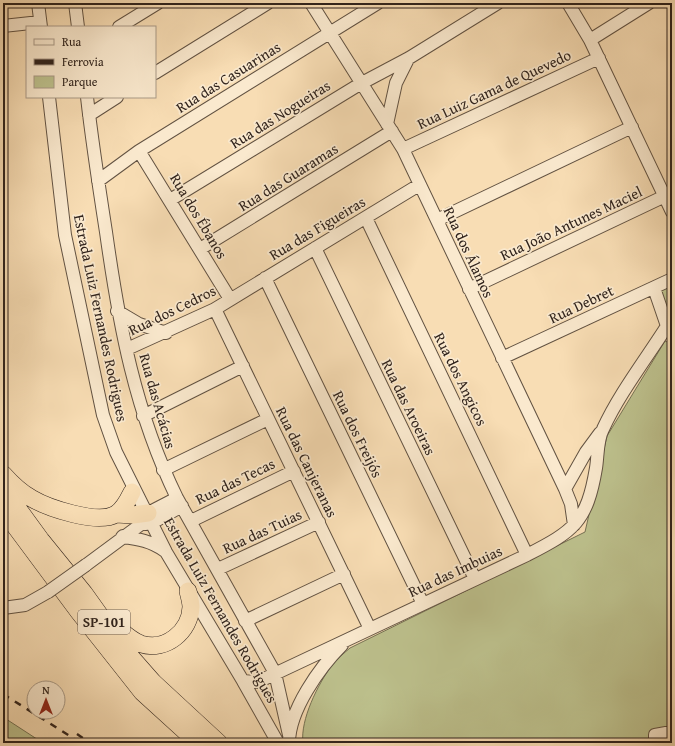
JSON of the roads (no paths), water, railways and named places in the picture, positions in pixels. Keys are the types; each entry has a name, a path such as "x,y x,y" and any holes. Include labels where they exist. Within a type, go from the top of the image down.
{"highway":[{"path":"3,474 31,498 57,509 81,515 99,517 116,514 143,519"},
{"path":"116,514 126,503 131,486"},
{"name":"SP-101","path":"3,488 41,540 84,593 124,649 153,682 219,743"},
{"name":"SP-101","path":"3,510 28,545 142,692 198,743"},
{"path":"3,521 28,545"},
{"path":"84,593 125,634 142,644 153,645 170,641 179,635 186,626 191,606 188,591"}],"street":[{"path":"3,26 41,24 38,3"},
{"path":"75,3 78,26"},
{"path":"121,26 158,3"},
{"path":"156,72 268,3"},
{"name":"Rua dos Álamos","path":"311,3 360,84 403,149 537,435 565,489 571,504 574,526"},
{"name":"Rua das Casuarinas","path":"98,181 139,151 378,3"},
{"name":"Rua das Nogueiras","path":"170,200 360,84 409,58 498,3"},
{"path":"568,3 599,58 672,212"},
{"path":"590,40 649,3"},
{"path":"389,128 396,83 409,58"},
{"name":"Rua Luiz Gama de Quevedo","path":"403,149 599,58"},
{"name":"Estrada Luiz Fernandes Rodrigues","path":"49,98 65,235 103,415 116,452 131,486"},
{"name":"Rua das Acácias","path":"87,98 117,311 143,416 163,470 179,502 218,569 275,674 289,739"},
{"path":"89,114 115,98"},
{"path":"437,220 632,127"},
{"name":"Rua das Guaramas","path":"200,249 389,128"},
{"name":"Rua dos Ébanos","path":"139,151 230,299"},
{"name":"Rua das Figueiras","path":"230,299 419,185"},
{"name":"Rua João Antunes Maciel","path":"469,289 665,196"},
{"name":"Rua dos Angicos","path":"366,218 527,555"},
{"name":"Rua das Aroeiras","path":"315,248 475,579"},
{"name":"Rua dos Freijós","path":"265,278 423,604"},
{"name":"Rua Debret","path":"502,358 672,279"},
{"path":"565,489 586,452 602,431 670,330 654,288"},
{"name":"Rua dos Cedros","path":"126,350 166,333 215,309 230,299"},
{"name":"Rua das Canjeranas","path":"215,309 370,629"},
{"path":"117,311 139,324 166,333"},
{"path":"143,416 243,366"},
{"path":"163,470 268,418"},
{"name":"Rua das Imbuias","path":"244,681 257,682 275,674 553,542 574,526 584,514 590,497 602,431"},
{"path":"554,466 566,468 578,466"},
{"name":"Rua das Tecas","path":"191,521 294,471"},
{"path":"131,486 143,519"},
{"path":"3,608 25,605 48,592 122,537 129,527 179,502"},
{"name":"Estrada Luiz Fernandes Rodrigues","path":"143,519 166,552 188,591 244,681 278,743"},
{"name":"Rua das Tuias","path":"218,569 319,522"},
{"path":"122,537 141,539 153,543 166,552"},
{"path":"245,621 344,574"},
{"name":"Rua das Imbuias","path":"289,739 299,708 320,671 347,640"},
{"path":"658,743 655,738 655,734 666,733 667,743"}],"railway":[{"path":"3,694 81,743"},
{"path":"77,734 90,743"}]}
